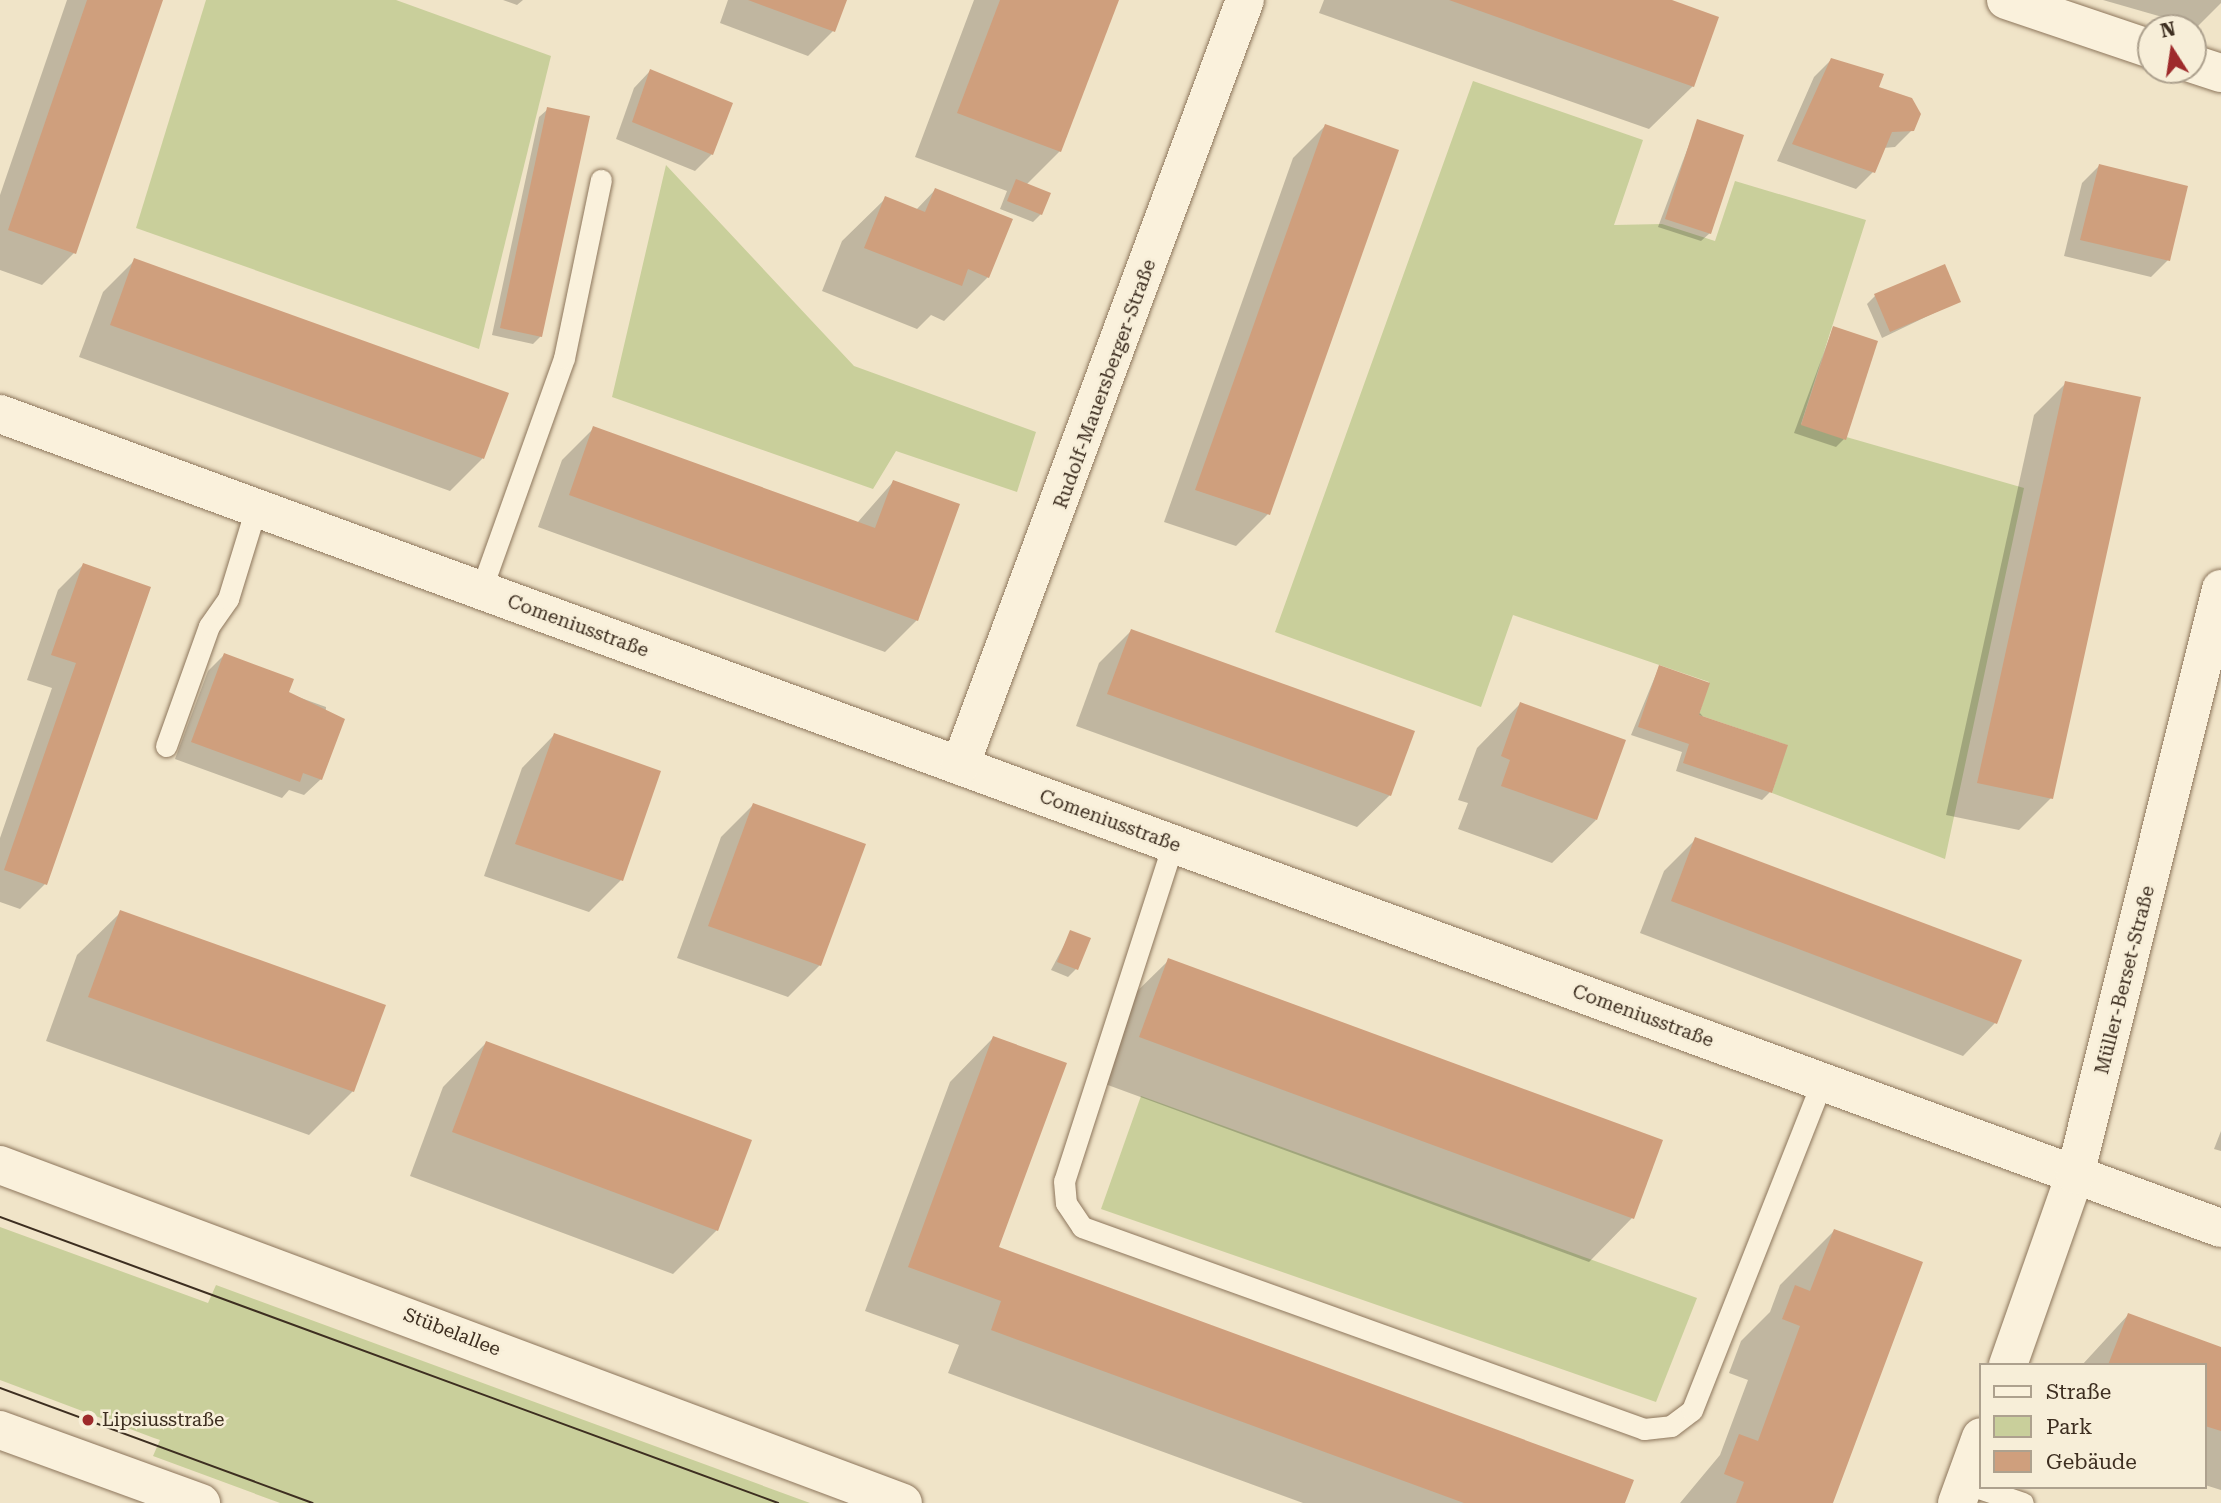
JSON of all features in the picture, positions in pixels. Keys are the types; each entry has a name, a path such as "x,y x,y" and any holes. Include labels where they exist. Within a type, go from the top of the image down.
{"street":[{"name":"Rudolf-Mauersberger-Straße","path":"960,766 1245,0"},
{"path":"2006,0 2137,45"},
{"name":"Comeniusstraße","path":"0,414 2221,1228"},
{"name":"Müller-Berset-Straße","path":"2009,1363 2075,1175 2221,589"},
{"name":"Stübelallee","path":"0,1165 903,1503"},
{"path":"0,1430 201,1503"},
{"path":"1960,1493 1980,1440"}],"lane":[{"path":"481,590 564,358 601,180"},
{"path":"166,746 209,626 228,599 256,508"},
{"path":"1172,844 1064,1181 1066,1203 1082,1227 1644,1429 1671,1426 1692,1410 1822,1082"},
{"path":"1960,1493 2023,1503"}],"green space":[{"path":"206,0 396,0 551,56 479,349 136,228"},
{"path":"1473,81 1643,140 1614,225 1662,224 1715,241 1735,181 1866,220 1801,424 2024,488 1945,859 1772,793 1787,745 1699,715 1709,682 1513,615 1481,707 1275,632"},
{"path":"666,165 854,366 1036,432 1017,492 896,451 873,489 612,397"},
{"path":"1141,1096 1697,1298 1656,1402 1101,1209"},
{"path":"0,1227 208,1303 216,1285 810,1503 280,1503 153,1456 160,1440 0,1380"}],"building":[{"path":"87,0 163,0 76,254 8,230"},
{"path":"748,0 847,0 835,32"},
{"path":"1000,0 1119,0 1061,152 957,113"},
{"path":"1449,0 1672,0 1719,17 1694,87"},
{"path":"1831,58 1884,74 1879,87 1912,98 1921,114 1914,131 1892,132 1875,173 1792,144"},
{"path":"650,69 733,103 713,155 632,122"},
{"path":"547,107 590,116 542,337 500,328"},
{"path":"1697,119 1744,135 1711,234 1665,219"},
{"path":"1325,124 1399,150 1270,515 1195,490"},
{"path":"2099,164 2188,186 2170,261 2080,240"},
{"path":"1016,179 1051,193 1042,215 1007,201"},
{"path":"935,188 1013,219 989,278 968,269 962,286 864,248 885,196 925,212"},
{"path":"134,258 509,393 484,459 110,325"},
{"path":"1945,264 1961,302 1890,332 1874,294"},
{"path":"1833,326 1878,341 1846,440 1801,425"},
{"path":"2065,381 2141,397 2053,799 1977,783"},
{"path":"593,426 875,528 893,480 960,504 918,621 569,495"},
{"path":"83,563 151,587 47,885 4,870 76,663 51,655"},
{"path":"1131,629 1415,731 1391,796 1107,694"},
{"path":"224,653 294,679 289,692 345,719 322,780 303,773 300,782 191,742"},
{"path":"1659,665 1710,683 1699,715 1788,745 1772,793 1683,763 1689,744 1638,727"},
{"path":"1520,702 1626,740 1597,820 1501,786 1510,760 1501,756"},
{"path":"554,733 661,771 623,881 515,844"},
{"path":"753,803 866,844 821,966 708,926"},
{"path":"1695,837 2022,960 1997,1024 1671,901"},
{"path":"120,910 386,1005 354,1092 88,997"},
{"path":"1070,930 1091,938 1078,970 1057,962"},
{"path":"1168,958 1663,1140 1634,1219 1139,1037"},
{"path":"993,1036 1067,1063 999,1247 1634,1480 1625,1503 1464,1503 991,1330 1001,1301 908,1267"},
{"path":"486,1041 752,1140 718,1231 452,1132"},
{"path":"1834,1229 1923,1262 1833,1503 1736,1503 1744,1482 1724,1474 1739,1434 1758,1441 1800,1326 1782,1319 1795,1285 1810,1291"},
{"path":"2128,1313 2221,1347 2221,1431 2207,1427 2207,1363 2109,1363"}],"tram line":[{"path":"0,1217 778,1503"},
{"path":"0,1388 312,1503"}],"place":[{"name":"Lipsiusstraße","path":"88,1420"}]}
